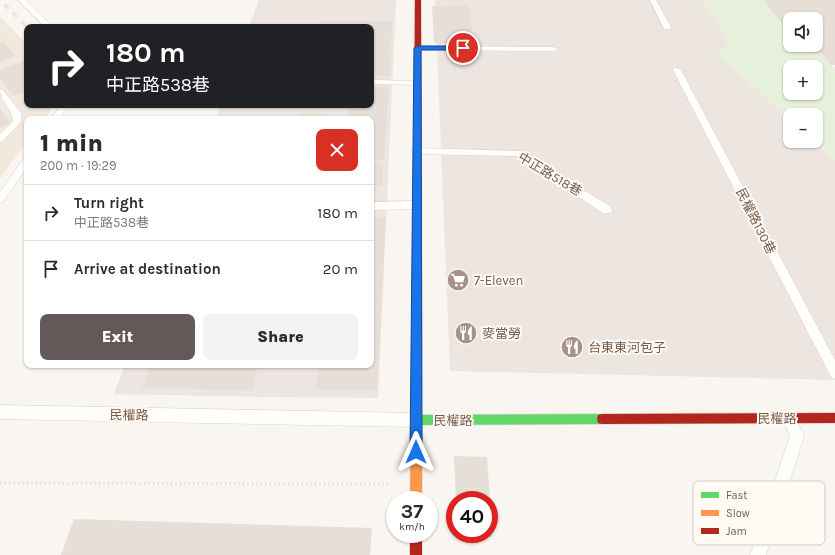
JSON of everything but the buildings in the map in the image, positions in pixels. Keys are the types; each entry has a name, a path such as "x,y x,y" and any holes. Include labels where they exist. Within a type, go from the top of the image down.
{"street":[{"path":"416,491 418,0"},
{"name":"民權路","path":"416,420 835,418"},
{"path":"416,543 416,555"}],"lane":[{"path":"21,0 46,24"},
{"path":"653,0 668,27"},
{"path":"418,48 554,49"},
{"name":"民權路130巷","path":"677,70 835,373"},
{"path":"374,82 417,83"},
{"path":"0,92 17,112 17,122 0,139"},
{"name":"中正路518巷","path":"417,151 518,153 607,210"},
{"path":"0,200 24,164"},
{"path":"374,206 417,205"},
{"name":"民權路","path":"0,412 416,420"},
{"path":"782,481 797,436 789,418"},
{"path":"758,555 761,545"}],"path":[{"path":"0,483 416,484"}],"shaded area":[{"path":"259,0 396,0 378,398 114,394 124,368 374,368 374,116 217,116 220,108 374,108 374,24 250,24"},
{"path":"435,0 702,0 715,18 729,44 718,52 783,114 783,148 822,148 835,160 835,380 450,371"},
{"path":"0,17 24,41 24,108 52,108 46,116 24,116 24,146 0,178"}],"green space":[{"path":"702,0 763,0 783,24 783,52 818,52 825,58 835,69 835,160 822,148 823,148 823,108 783,108 783,114 717,52 729,44 715,18"}],"railway":[{"path":"0,0 24,24"}],"traffic: fast":[{"path":"416,420 602,419"}],"traffic: slow":[{"path":"416,491 417,333"}],"traffic: jam":[{"path":"417,333 418,0"},
{"path":"602,419 835,418"},
{"path":"416,543 416,555"}],"place":[{"name":"7-Eleven","path":"458,280"},
{"name":"麥當勞","path":"466,333"},
{"name":"台東東河包子","path":"572,347"}],"route":[{"path":"416,452 418,48 463,48"}]}
